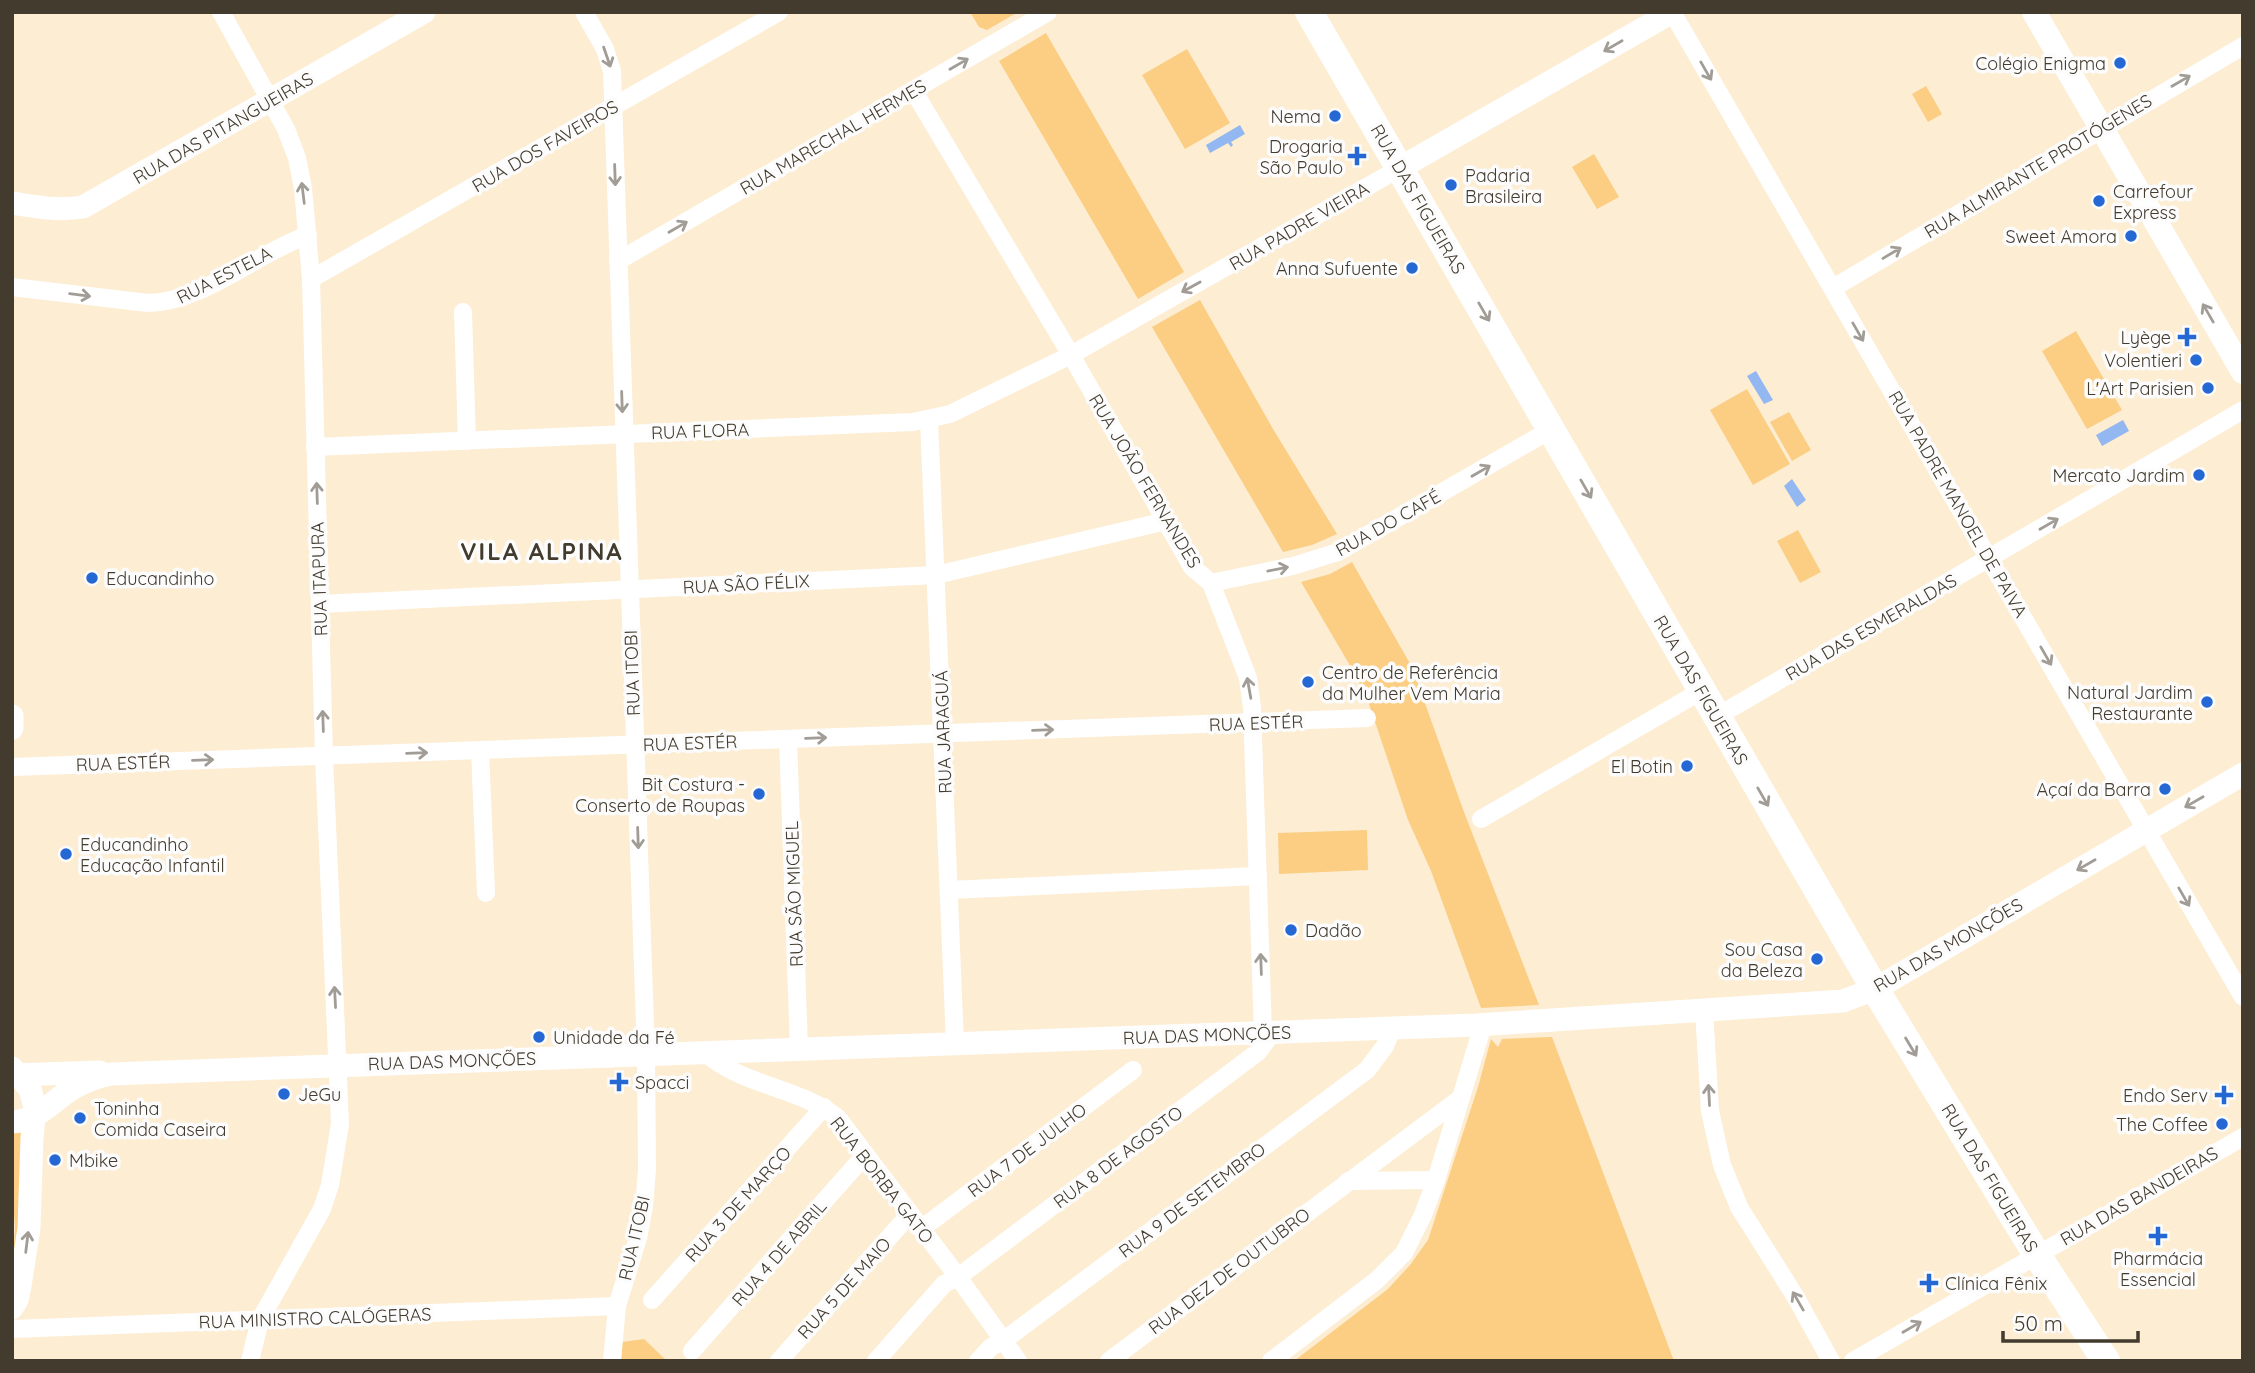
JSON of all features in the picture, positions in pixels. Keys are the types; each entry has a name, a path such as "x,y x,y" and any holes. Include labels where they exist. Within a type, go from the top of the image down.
{"main road":[{"name":"RUA DAS FIGUEIRAS","path":"1309,12 1875,989 2037,1255 2106,1361"},
{"path":"2034,12 2243,372"}],"street":[{"name":"RUA ITAPURA","path":"221,12 289,135 303,188 311,279 324,756 340,1124 330,1185 315,1225 260,1320 250,1361"},
{"name":"RUA DAS PITANGUEIRAS","path":"12,202 48,209 83,207 424,12"},
{"name":"RUA ITOBI","path":"584,12 605,49 612,71 646,1054 647,1170 644,1206 638,1238 617,1306 612,1361"},
{"name":"RUA DOS FAVEIROS","path":"311,279 779,12"},
{"name":"RUA MARECHAL HERMES","path":"618,261 1048,12"},
{"name":"RUA PADRE VIEIRA","path":"1071,355 1672,12"},
{"name":"RUA PADRE MANOEL DE PAIVA","path":"1672,12 2243,997"},
{"name":"RUA ALMIRANTE PROTÓGENES","path":"1833,288 2243,46"},
{"name":"RUA JOÃO FERNANDES","path":"913,90 1071,355 1192,567 1211,583 1248,678 1268,1033"},
{"name":"RUA ESTELA","path":"12,287 166,303 185,298 287,242 308,235"},
{"path":"463,313 467,441"},
{"name":"RUA FLORA","path":"316,447 929,420 950,414 1071,355"},
{"name":"RUA DAS ESMERALDAS","path":"1716,717 2243,410"},
{"name":"RUA JARAGUÁ","path":"929,420 956,1043"},
{"name":"RUA DO CAFÉ","path":"1211,583 1293,566 1338,552 1552,429"},
{"name":"RUA SÃO FÉLIX","path":"320,604 936,575 1166,521"},
{"path":"1481,819 1701,691"},
{"path":"12,716 12,728"},
{"name":"RUA ESTÉR","path":"12,767 1367,718"},
{"name":"RUA SÃO MIGUEL","path":"788,739 799,1049"},
{"path":"480,751 486,893"},
{"name":"RUA DAS MONÇÕES","path":"14,1073 111,1074 1483,1025 1843,1001 1875,989 2243,774"},
{"path":"949,890 1258,876"},
{"path":"1704,1010 1710,1111 1722,1165 1739,1207 1795,1296 1831,1361"},
{"path":"1271,1361 1377,1280 1394,1265 1412,1238 1436,1180 1483,1025"},
{"name":"RUA 9 DE SETEMBRO","path":"978,1361 991,1347 1003,1341 1367,1070 1385,1045 1392,1028"},
{"name":"RUA 8 DE AGOSTO","path":"876,1361 944,1284 958,1277 1258,1052 1268,1033"},
{"name":"RUA BORBA GATO","path":"704,1052 730,1071 795,1094 824,1107 838,1118 1018,1361"},
{"name":"RUA 7 DE JULHO","path":"915,1222 1133,1070"},
{"path":"12,1308 20,1286 29,1228 32,1138 23,1119 34,1098 30,1089 14,1073"},
{"name":"RUA DAS MONÇÕES","path":"23,1119 82,1083 111,1074"},
{"name":"RUA DEZ DE OUTUBRO","path":"1109,1361 1461,1098"},
{"name":"RUA 3 DE MARÇO","path":"652,1300 824,1107"},
{"name":"RUA DAS BANDEIRAS","path":"1853,1361 2243,1137"},
{"name":"RUA 4 DE ABRIL","path":"692,1351 865,1155"},
{"path":"1348,1181 1436,1180"},
{"name":"RUA 5 DE MAIO","path":"779,1361 915,1222"},
{"name":"RUA MINISTRO CALÓGERAS","path":"12,1329 617,1306"}],"shaded area":[{"path":"970,12 1018,12 987,30 979,27"},
{"path":"1046,33 1184,272 1138,299 999,61"},
{"path":"1187,49 1230,123 1185,149 1142,75"},
{"path":"1926,86 1942,114 1928,122 1912,94"},
{"path":"1594,154 1619,197 1597,209 1572,167"},
{"path":"1200,300 1273,429 1337,534 1312,545 1283,552 1152,327"},
{"path":"2076,331 2122,410 2087,429 2042,351"},
{"path":"1747,389 1790,464 1753,485 1710,410"},
{"path":"1789,412 1811,450 1792,461 1770,422"},
{"path":"1798,530 1821,572 1800,583 1777,541"},
{"path":"1352,562 1412,667 1464,812 1539,1005 1481,1008 1431,871 1408,820 1368,701 1301,582 1330,574"},
{"path":"1367,830 1368,870 1279,874 1278,833"},
{"path":"1552,1037 1674,1361 1294,1361 1388,1289 1428,1240 1491,1039 1498,1047 1502,1039"},
{"path":"12,1130 21,1133 21,1213 12,1277 15,1227"},
{"path":"644,1339 667,1361 621,1361 622,1342"}],"water":[{"path":"1240,125 1245,134 1231,142 1231,147 1228,143 1210,153 1206,145"},
{"path":"1756,371 1773,400 1764,404 1747,376"},
{"path":"2123,420 2129,431 2102,446 2096,435"},
{"path":"1792,479 1806,500 1797,507 1784,486"}],"place":[{"name":"Colégio Enigma","path":"2120,63"},
{"name":"Nema","path":"1335,116"},
{"name":"Drogaria São Paulo","path":"1357,156"},
{"name":"Padaria Brasileira","path":"1451,185"},
{"name":"Carrefour Express","path":"2099,201"},
{"name":"Sweet Amora","path":"2131,236"},
{"name":"Anna Sufuente","path":"1412,268"},
{"name":"Lyège","path":"2187,337"},
{"name":"Volentieri","path":"2196,360"},
{"name":"L'Art Parisien","path":"2208,388"},
{"name":"Mercato Jardim","path":"2199,475"},
{"name":"Educandinho","path":"92,578"},
{"name":"Centro de Referência da Mulher Vem Maria","path":"1308,682"},
{"name":"Natural Jardim Restaurante","path":"2207,702"},
{"name":"El Botin","path":"1687,766"},
{"name":"Açaí da Barra","path":"2165,789"},
{"name":"Bit Costura - Conserto de Roupas","path":"759,794"},
{"name":"Educandinho Educação Infantil","path":"66,854"},
{"name":"Dadão","path":"1291,930"},
{"name":"Sou Casa da Beleza","path":"1817,959"},
{"name":"Unidade da Fé","path":"539,1037"},
{"name":"Spacci","path":"619,1082"},
{"name":"JeGu","path":"284,1094"},
{"name":"Endo Serv","path":"2224,1095"},
{"name":"Toninha Comida Caseira","path":"80,1118"},
{"name":"The Coffee","path":"2222,1124"},
{"name":"Mbike","path":"55,1160"},
{"name":"Pharmácia Essencial","path":"2158,1236"},
{"name":"Clínica Fênix","path":"1929,1283"}],"district":[{"name":"VILA ALPINA","path":"542,551"}]}
